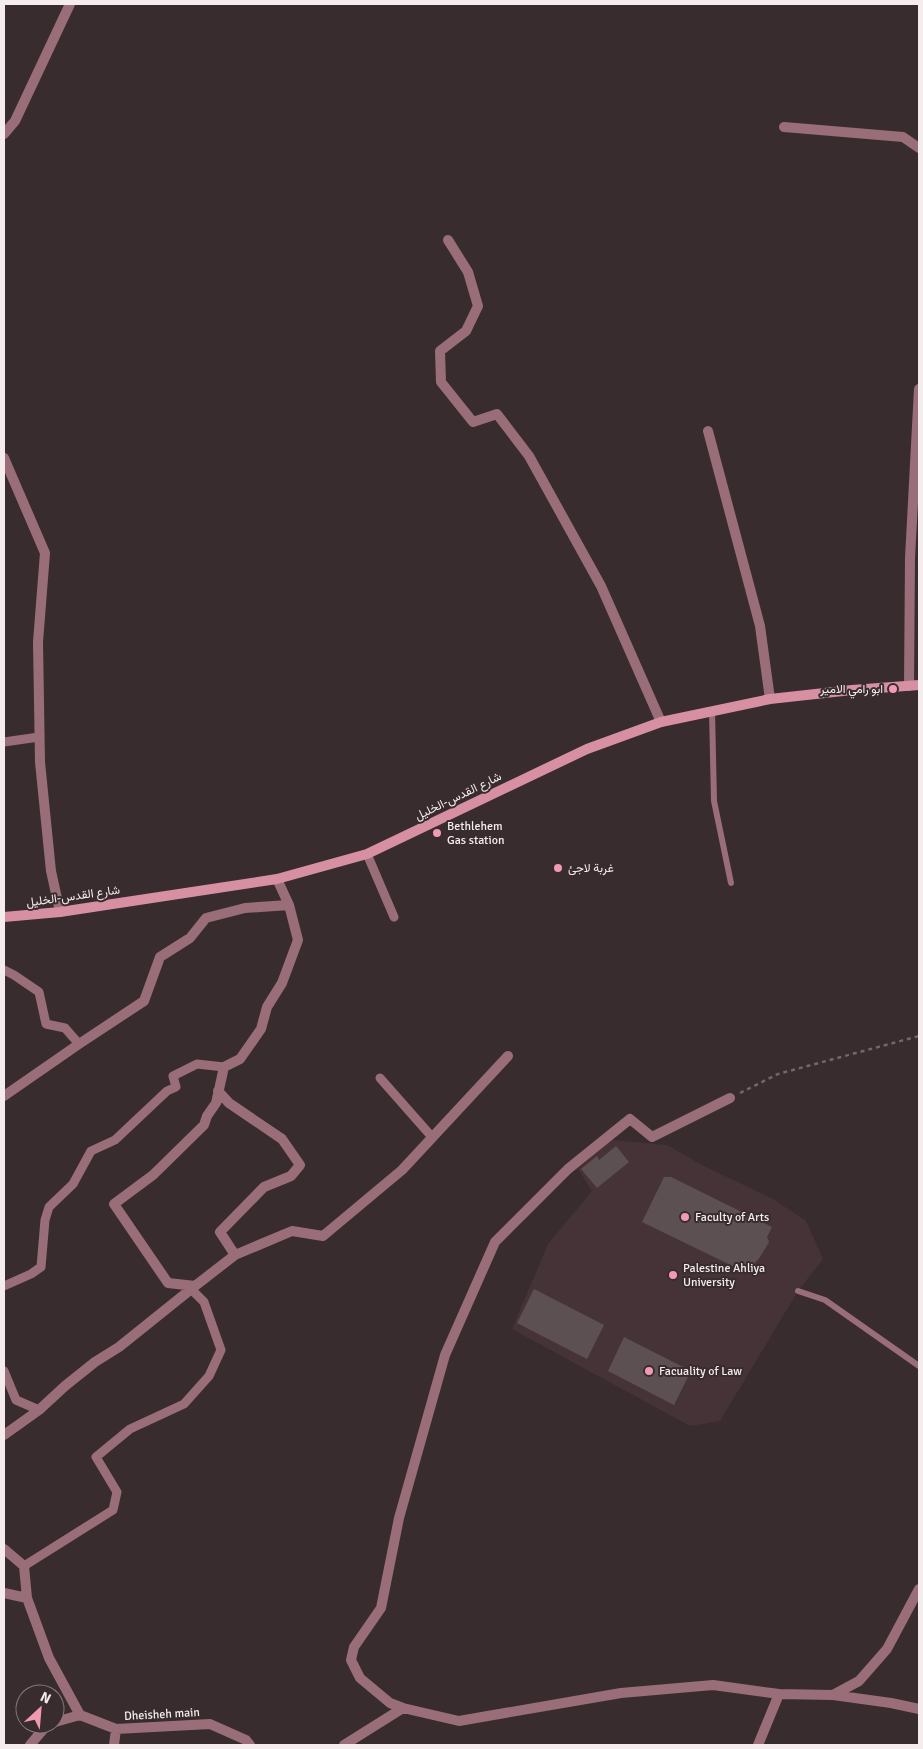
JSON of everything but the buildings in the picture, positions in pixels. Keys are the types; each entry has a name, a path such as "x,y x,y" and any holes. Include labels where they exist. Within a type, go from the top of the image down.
{"main road":[{"name":"شارع القدس-الخليل","path":"4,917 60,912 277,879 366,854 587,749 660,722 770,699 914,685"}],"street":[{"path":"4,134 15,121 70,4"},
{"path":"784,127 903,137 919,148"},
{"path":"448,240 468,272 478,306 466,331 440,351 441,382 473,422 498,414 529,456 602,586 660,722"},
{"path":"914,685 910,558 919,389"},
{"path":"708,430 760,626 770,699"},
{"path":"4,458 45,553 38,642 40,762 51,872 60,912"},
{"path":"4,742 39,737"},
{"path":"366,854 394,917"},
{"path":"4,1286 32,1274 41,1267 45,1220 49,1207 73,1184 91,1151 115,1140 166,1091 176,1087 174,1076 197,1064 224,1067 240,1059 251,1044 261,1029 267,1008 282,982 298,940 289,905 277,879"},
{"path":"4,1096 144,1001 160,957 190,938 206,918 245,908 289,905"},
{"path":"4,970 39,992 46,1024 65,1028 79,1044"},
{"path":"4,1435 39,1410 95,1362 119,1347 235,1255 292,1231 323,1236 402,1170 508,1056"},
{"path":"24,1566 113,1510 117,1492 96,1457 130,1429 184,1404 210,1376 221,1350 204,1302 193,1288 168,1283 114,1204 153,1175 204,1124 216,1103 224,1067"},
{"path":"380,1078 432,1137"},
{"path":"218,1091 229,1103 282,1139 300,1166 291,1176 264,1187 220,1232 235,1255"},
{"path":"730,1098 652,1137 630,1119 568,1169 495,1242 444,1355 399,1518 381,1608 354,1647 351,1660 360,1678 390,1703 402,1708 459,1721 621,1694 713,1685 779,1694 833,1695 919,1709"},
{"path":"4,1371 16,1400 39,1410"},
{"path":"5,1551 24,1566 27,1598 49,1658 80,1715 65,1719"},
{"path":"833,1695 859,1681 887,1649 919,1589"},
{"path":"4,1593 27,1598"},
{"path":"758,1745 779,1694"},
{"path":"344,1745 402,1708"},
{"name":"Dheisheh main","path":"80,1715 116,1729 210,1724 246,1740 250,1745"},
{"path":"114,1745 116,1729"},
{"path":"30,1745 39,1734"}],"lane":[{"path":"712,712 714,801 731,883"},
{"path":"798,1291 826,1300 919,1366"}],"path":[{"path":"730,1098 778,1074 919,1036"}],"shaded area":[{"name":"Palestine Ahliya University","path":"611,1140 667,1145 700,1164 773,1199 806,1221 823,1259 798,1291 720,1421 690,1426 512,1329 548,1244 592,1191 578,1169"}],"place":[{"name":"ابو رامي الامير","path":"893,689"},
{"name":"Bethlehem Gas station","path":"437,833"},
{"name":"غربة لاجئ","path":"558,868"},
{"name":"Faculty of Arts","path":"685,1217"},
{"name":"Palestine Ahliya University","path":"673,1275"},
{"name":"Facuality of Law","path":"649,1371"}]}
